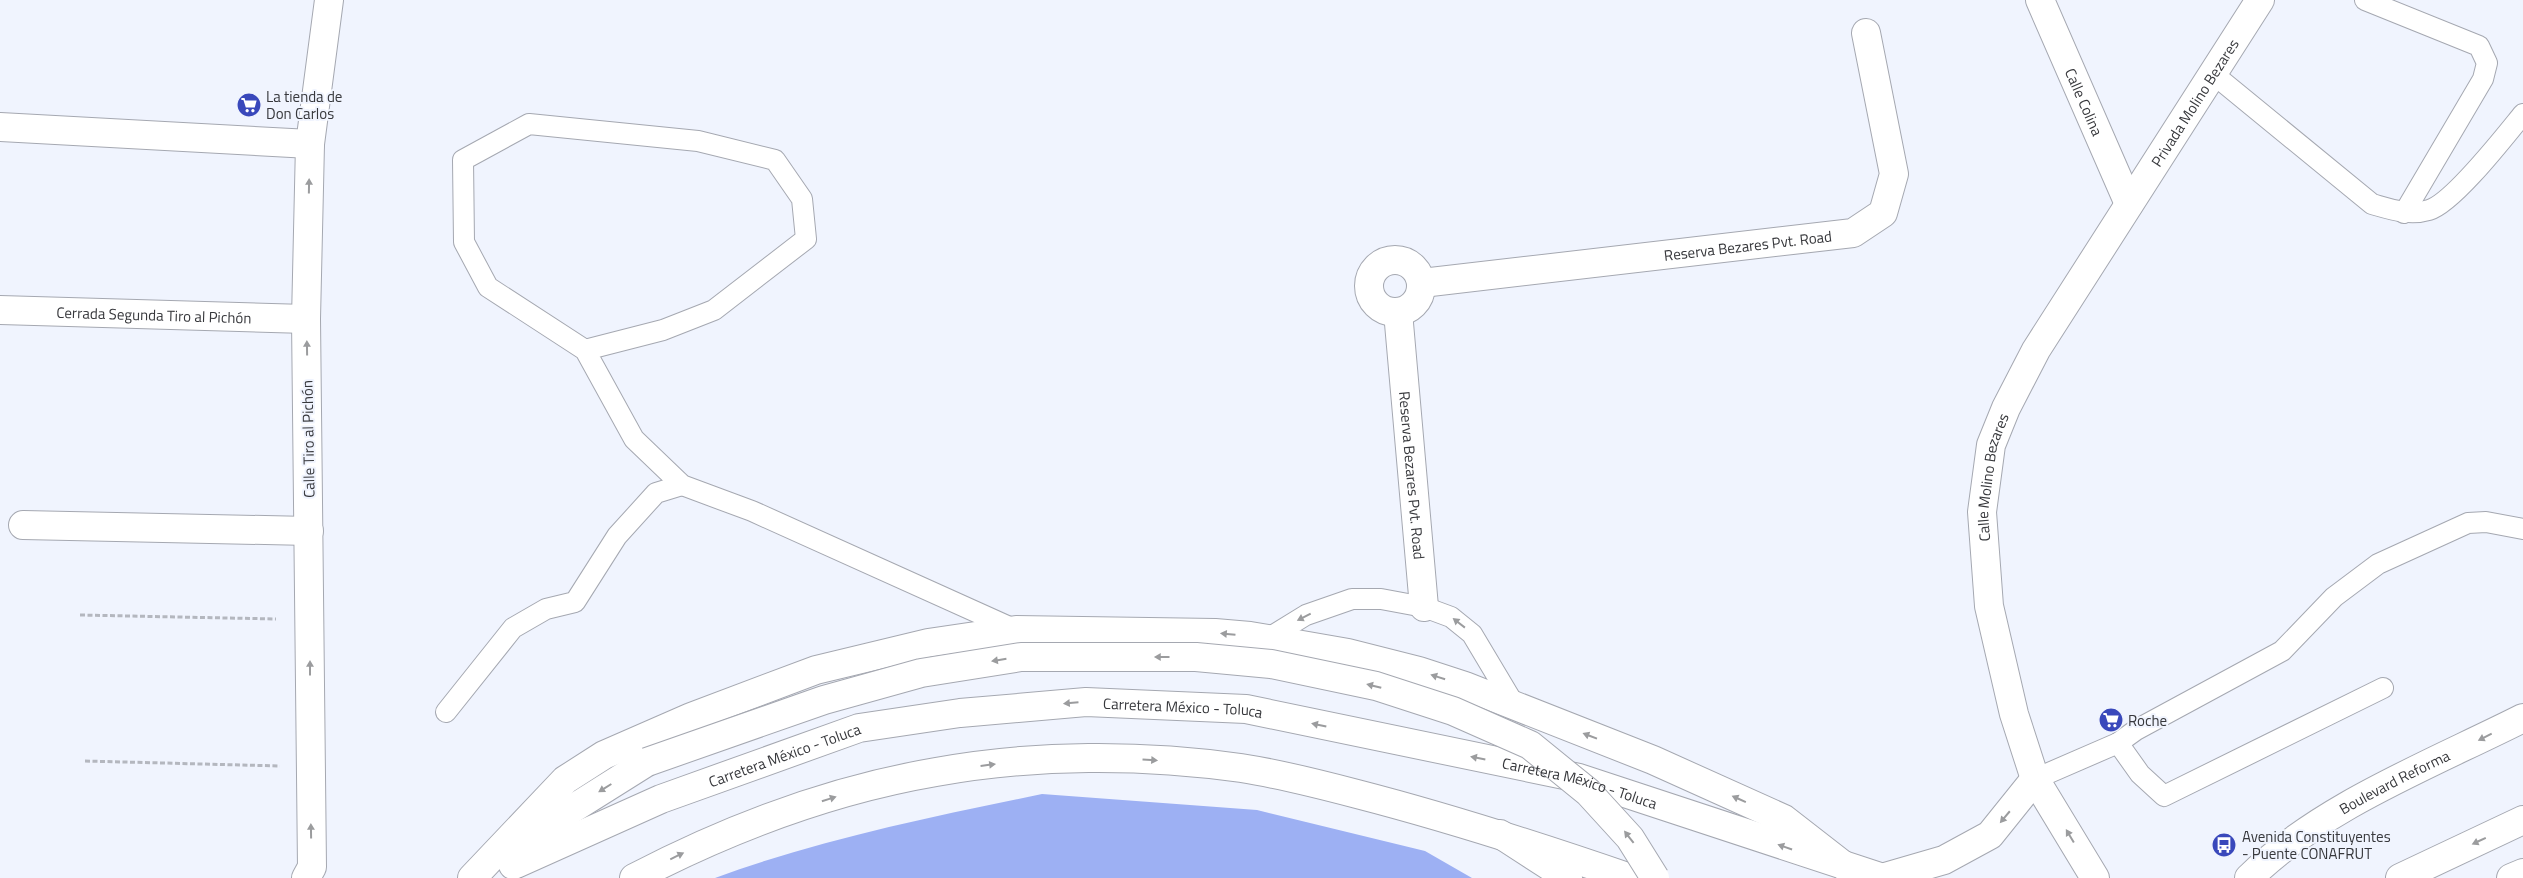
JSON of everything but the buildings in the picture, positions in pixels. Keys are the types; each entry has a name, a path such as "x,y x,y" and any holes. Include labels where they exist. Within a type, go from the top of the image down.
{"main road":[{"name":"Calle Tiro al Pichón","path":"306,878 312,867 306,319 310,144 329,0"},
{"name":"Calle Colina","path":"2040,0 2129,204"},
{"name":"Privada Molino Bezares","path":"2129,204 2260,0"},
{"name":"Reserva Bezares Pvt. Road","path":"1422,283 1853,233 1883,213 1894,174 1866,33"},
{"path":"0,127 310,144"},
{"name":"Calle Molino Bezares","path":"2095,878 2035,779 2014,714 1989,606 1982,512 1991,445 2006,408 2036,350 2129,204"},
{"path":"1391,259 1400,260 1416,268 1422,283 1418,299 1413,306 1398,312 1381,308 1370,294 1370,276 1375,268 1391,259"},
{"name":"Cerrada Segunda Tiro al Pichón","path":"0,310 306,319"},
{"name":"Reserva Bezares Pvt. Road","path":"1398,312 1424,607"},
{"path":"24,525 309,531"},
{"path":"472,878 565,780 604,755 691,717 816,670 928,643 1016,630 1215,633 1267,639 1348,653 1418,671 1515,706 1653,760 1784,819 1848,868"},
{"path":"502,872 569,811 646,762 824,700 922,673 1012,658 1196,657 1271,664 1376,686 1453,711 1530,745 1594,798 1630,838 1655,878"},
{"name":"Carretera México - Toluca","path":"502,872 661,799 859,728 960,713 1086,702 1246,709 1579,778 1883,878"},
{"name":"Boulevard Reforma","path":"2249,878 2272,855 2355,802 2523,718"},
{"path":"634,878 679,855 742,828 862,788 936,772 1006,763 1074,759 1137,759 1242,768 1357,794 1500,834 1630,878"},
{"path":"1883,878 1944,860 1990,835 2035,779"},
{"path":"2400,878 2523,820"},
{"path":"1500,834 1568,878"},
{"path":"2512,878 2523,873"}],"lane":[{"path":"2365,0 2479,46 2487,63 2483,79 2404,213"},
{"path":"2212,73 2372,204 2404,213 2430,210 2462,186 2523,114"},
{"path":"585,350 663,330 714,310 806,239 802,199 775,160 698,141 529,124 463,160 464,242 488,288 585,350 634,439 682,485 752,511 1016,630"},
{"path":"446,712 513,628 546,608 575,602 617,536 656,493 682,485"},
{"path":"2035,779 2118,742 2282,651 2334,597 2378,564 2468,523 2486,522 2523,529"},
{"path":"1267,639 1306,615 1352,600 1381,599 1424,607 1451,617 1472,634 1515,706"},
{"path":"2118,742 2140,774 2164,796 2383,688"}],"path":[{"path":"80,615 309,619"},
{"path":"85,761 310,767"}],"shaded area":[{"path":"1042,794 1257,810 1425,851 1472,878 715,878 836,840 918,820"}],"place":[{"name":"La tienda de Don Carlos","path":"249,105"},
{"name":"Roche","path":"2111,720"},
{"name":"Avenida Constituyentes - Puente CONAFRUT","path":"2224,845"}]}
